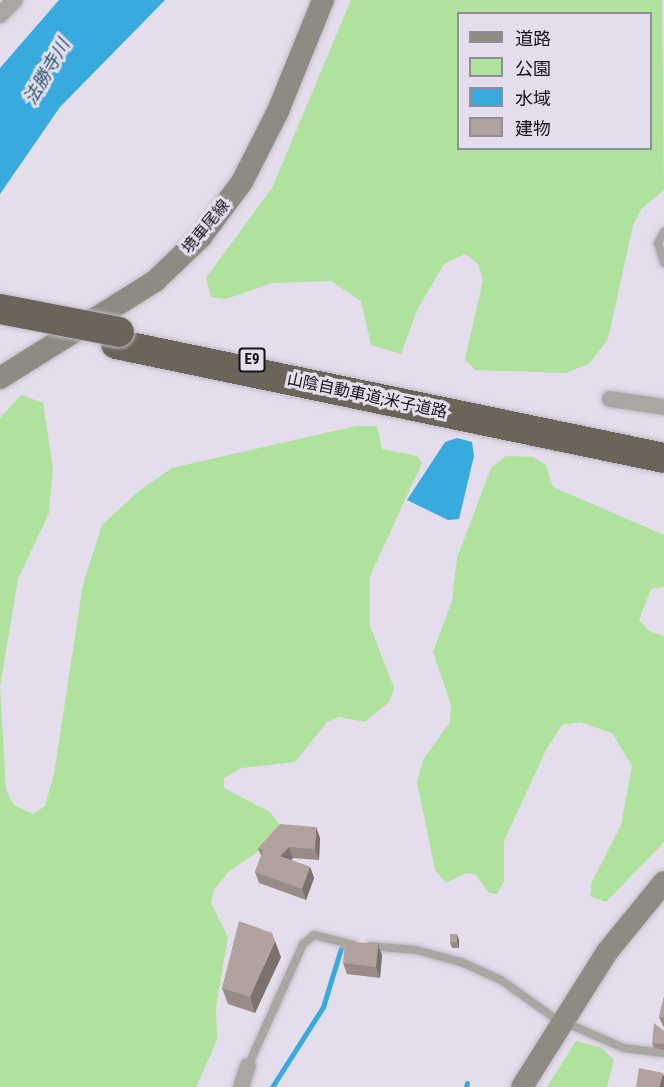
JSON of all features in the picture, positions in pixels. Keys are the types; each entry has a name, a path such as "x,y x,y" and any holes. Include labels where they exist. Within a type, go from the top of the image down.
{"highway":[{"name":"山陰自動車道;米子道路","path":"0,309 117,338 384,394 496,417 664,446"},
{"name":"山陰自動車道;米子道路","path":"0,320 117,338"},
{"name":"山陰自動車道;米子道路","path":"496,417 664,458"}],"main road":[{"name":"境車尾線","path":"0,378 155,281 201,237 242,182 278,111 323,0"},
{"path":"522,1087 664,882"}],"street":[{"path":"0,15 15,0"},
{"path":"610,399 664,406"},
{"path":"241,1087 248,1066"}],"lane":[{"path":"664,232 658,243 664,263"},
{"path":"248,1066 303,944 314,935 461,962 514,988 565,1024 624,1048 664,1053"}],"green space":[{"path":"351,0 662,0 664,190 642,208 633,225 608,339 589,364 565,373 475,370 465,359 483,280 478,264 465,254 444,264 417,310 401,354 371,345 361,301 331,281 272,283 226,299 211,297 206,278 272,188"},
{"path":"21,395 43,403 53,468 49,513 18,579 0,686 0,418"},
{"path":"356,426 377,426 382,449 417,456 422,463 370,576 370,626 394,688 389,702 365,722 340,717 327,722 295,762 242,768 224,778 224,788 270,812 280,825 271,843 229,871 214,890 211,903 228,937 216,1007 217,1040 196,1087 0,1087 0,686 6,790 14,805 33,814 45,806 54,774 83,584 102,525 140,490 172,468"},
{"path":"506,456 533,457 546,465 553,487 664,535 664,587 651,589 639,620 649,631 664,636 664,842 606,902 590,896 592,882 621,825 632,766 612,733 580,722 562,725 547,748 504,841 504,881 497,894 489,893 476,875 466,873 446,883 435,870 417,782 423,760 450,722 451,705 433,652 452,601 457,558 491,468"},
{"path":"576,1041 602,1048 614,1060 607,1087 547,1087"}],"water":[{"name":"法勝寺川","path":"59,0 165,0 60,107 0,194 0,68"},
{"path":"457,438 472,442 474,456 459,519 448,520 407,500 445,442"}],"building":[{"path":"280,824 316,827 315,849 289,847 280,856 310,867 302,889 255,872 263,850 258,848"},
{"path":"239,921 272,933 275,941 250,997 222,988"},
{"path":"450,934 457,934 457,942 450,942"},
{"path":"345,941 378,944 376,967 343,963"},
{"path":"664,997 664,1018 659,1017"},
{"path":"654,1023 664,1031 664,1044 652,1043"},
{"path":"639,1068 663,1073 659,1087 636,1087"}],"waterway":[{"path":"272,1087 323,1007 341,948"},
{"path":"466,1087 467,1083"}]}
